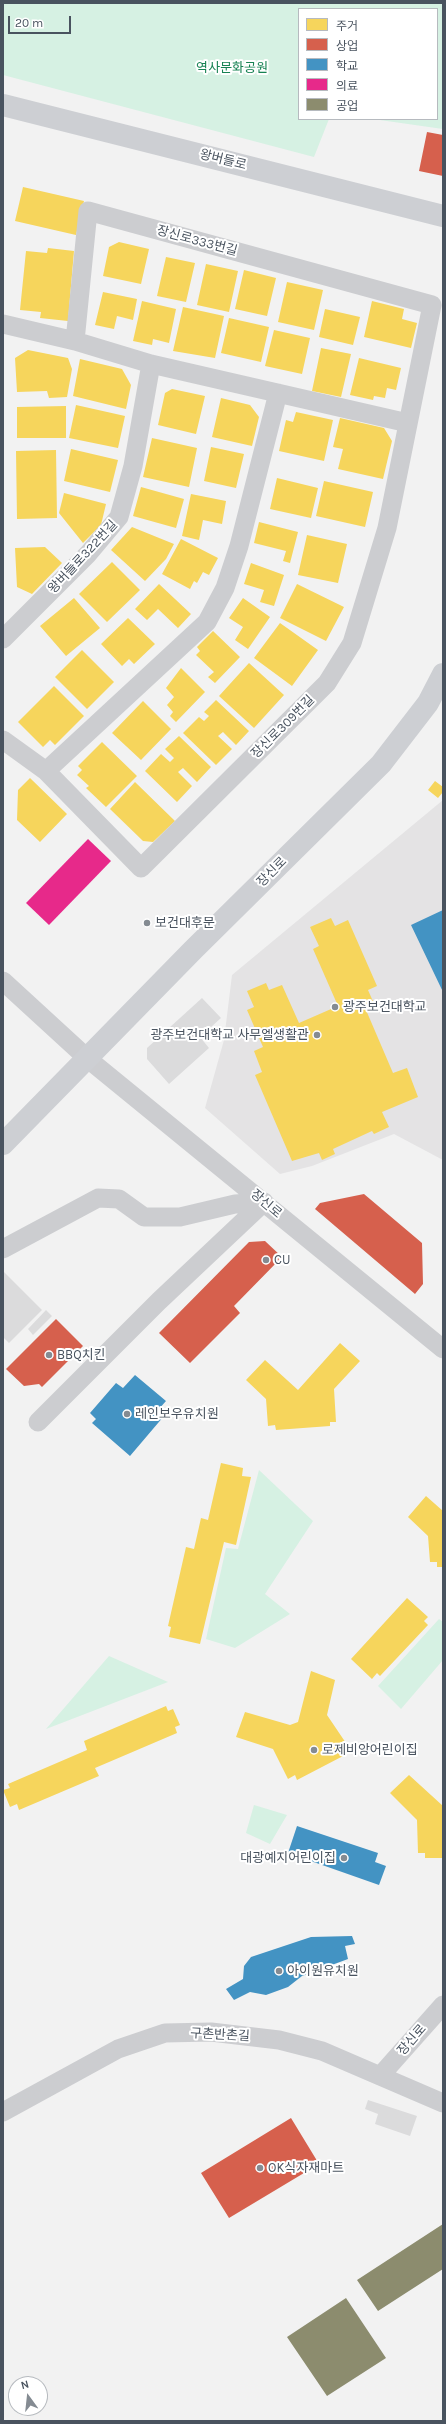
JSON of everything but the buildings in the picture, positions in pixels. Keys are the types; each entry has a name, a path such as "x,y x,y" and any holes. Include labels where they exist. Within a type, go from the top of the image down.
{"main road":[{"name":"왕버들로","path":"3,105 443,216"},
{"path":"421,210 443,207"},
{"name":"장신로","path":"3,1144 88,1059 193,950 381,764 428,703 443,674"}],"street":[{"name":"장신로333번길","path":"75,341 88,211 432,305 408,423"},
{"path":"3,324 75,341 151,364 408,423"},
{"name":"왕버들로322번길","path":"3,639 88,554 119,517 133,466 151,364"},
{"path":"46,771 207,622 226,588 239,546 278,393"},
{"name":"장신로309번길","path":"3,740 46,771 141,868 327,683 352,642 386,528 408,423"},
{"path":"3,981 88,1059"},
{"name":"장신로","path":"88,1059 443,1349"},
{"path":"5,1248 98,1198 119,1199 144,1217 180,1217 235,1204 264,1202"},
{"path":"38,1422 159,1301 264,1202"},
{"name":"장신로","path":"381,2075 443,2005"},
{"name":"구촌반촌길","path":"3,2112 118,2049 165,2033 211,2032 280,2040 322,2051 381,2075 443,2103"}],"shaded area":[{"name":"광주보건대학교","path":"443,800 443,1160 394,1134 312,1166 280,1174 205,1108 224,1040 232,975"}],"green space":[{"name":"역사문화공원","path":"3,3 443,3 443,129 380,120 438,120 438,8 298,8 298,120 329,120 314,157 3,75"},
{"path":"259,1470 313,1521 265,1594 290,1614 235,1648 206,1639 226,1548 238,1549"},
{"path":"439,1619 443,1622 443,1660 401,1709 378,1686"},
{"path":"109,1656 168,1682 46,1729"},
{"path":"254,1805 287,1815 270,1844 246,1833"}],"place":[{"name":"보건대후문","path":"147,923"},
{"name":"광주보건대학교","path":"335,1007"},
{"name":"광주보건대학교 사무엘생활관","path":"317,1035"},
{"name":"CU","path":"266,1260"},
{"name":"BBQ치킨","path":"49,1355"},
{"name":"레인보우유치원","path":"127,1414"},
{"name":"로제비앙어린이집","path":"314,1750"},
{"name":"대광예지어린이집","path":"344,1858"},
{"name":"아이원유치원","path":"279,1971"},
{"name":"OK식자재마트","path":"260,2168"}]}
